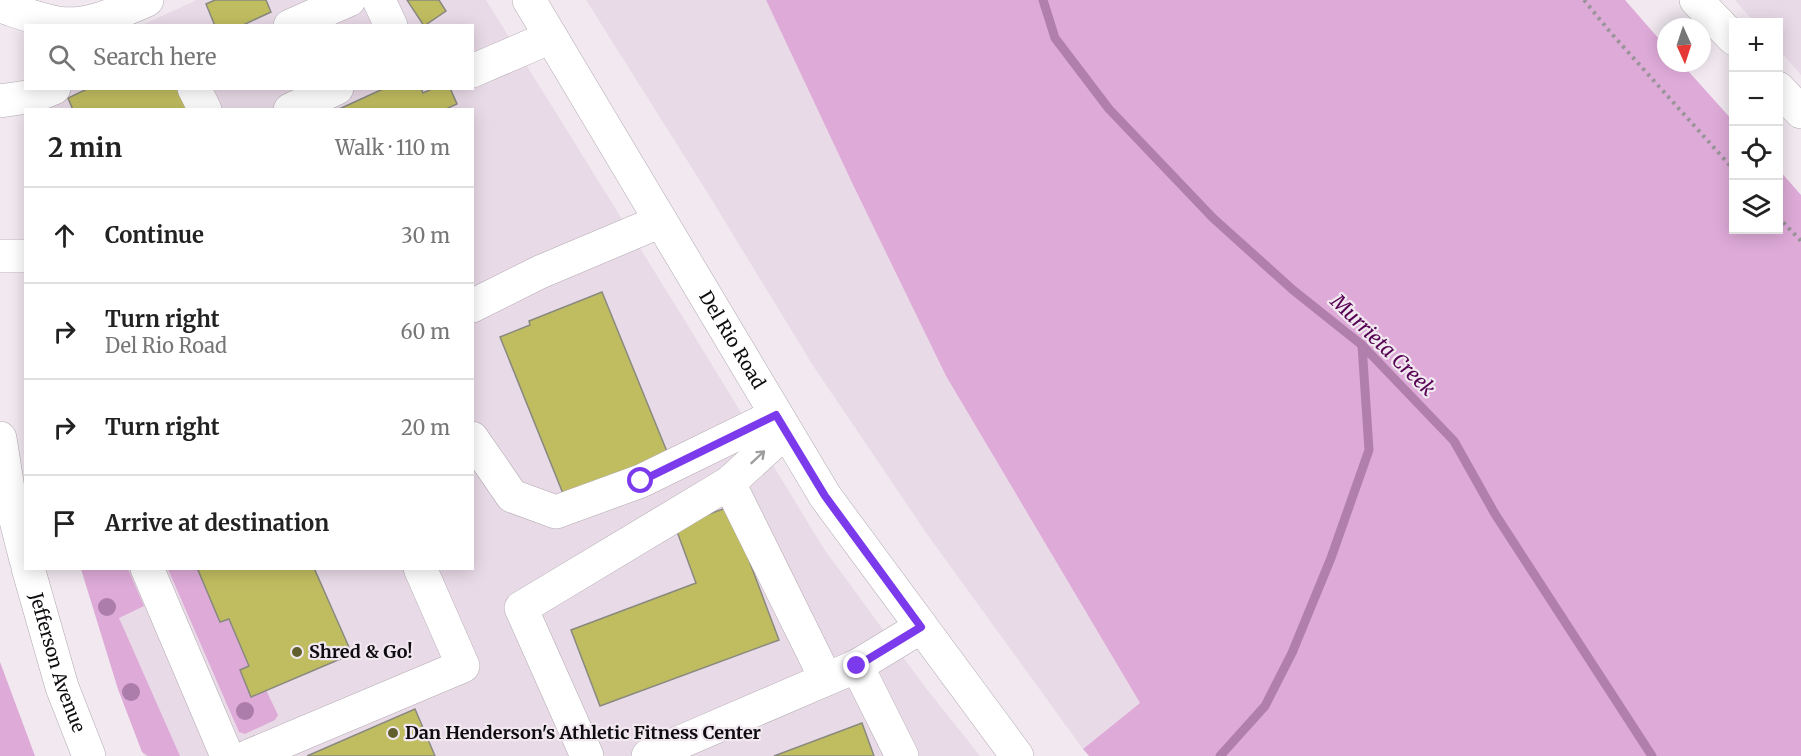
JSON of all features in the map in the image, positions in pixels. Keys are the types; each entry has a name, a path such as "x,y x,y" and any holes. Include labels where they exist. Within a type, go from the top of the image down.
{"street":[{"path":"0,6 58,23 75,24 116,13 147,0"},
{"path":"295,24 349,0"},
{"path":"379,0 390,24"},
{"name":"Del Rio Road","path":"530,0 825,496 1017,756"},
{"path":"1696,0 1729,34"},
{"path":"474,70 551,37"},
{"path":"195,90 204,108"},
{"path":"294,108 333,90"},
{"path":"1783,92 1801,112"},
{"path":"0,101 34,96 50,97"},
{"path":"474,305 540,272 661,221"},
{"path":"0,256 24,256"},
{"path":"474,441 512,496 556,512 641,481 781,423"},
{"path":"587,756 521,608 729,483 781,423"},
{"path":"0,438 19,507 24,545"},
{"path":"729,483 826,679"},
{"name":"Jefferson Avenue","path":"29,570 62,687 89,756"},
{"path":"148,570 226,756"},
{"path":"249,756 463,666 421,570"},
{"path":"648,756 857,666 921,627"},
{"path":"857,666 902,756"}],"path":[{"path":"1584,0 1729,164"},
{"path":"1783,221 1801,241"}],"shaded area":[{"path":"197,0 486,0 824,549 925,687 980,756 144,756 118,689 81,570 474,570 474,108 26,108 26,90 474,90 474,24 144,24"},
{"path":"586,0 766,0 946,376 1140,703 1083,749 927,534 812,364"},
{"path":"766,0 1625,0 1657,37 1657,72 1689,72 1729,117 1729,234 1783,234 1783,175 1801,195 1801,756 1089,756 1083,749 1140,703 946,376"},
{"path":"1735,0 1801,0 1801,75 1783,55 1783,18 1751,18"},
{"path":"81,570 128,570 144,606 119,618 180,756 148,756 142,752 118,689"},
{"path":"168,570 200,570 198,571 220,622 229,619 249,666 240,670 251,696 266,690 278,715 275,720 245,734 239,732"},
{"path":"0,662 35,756 0,756"}],"building":[{"path":"215,0 266,0 271,12 245,24 214,24 206,4"},
{"path":"407,0 439,0 446,11 427,24 423,24"},
{"path":"85,90 180,90 188,108 72,108 68,98"},
{"path":"381,90 422,90 423,93 430,90 451,90 457,104 448,108 341,108"},
{"path":"602,292 668,454 564,496 500,337 530,325 529,321"},
{"path":"729,507 779,640 600,706 571,630 696,583 675,526"},
{"path":"198,570 315,570 352,654 251,697 240,670 249,666 229,619 220,622"},
{"name":"Dan Henderson's Athletic Fitness Center","path":"415,709 435,756 307,756"},
{"path":"862,723 874,756 774,756"}],"waterway":[{"name":"Murrieta Creek","path":"1043,0 1055,38 1109,109 1213,218 1293,290 1362,345 1454,441 1495,514 1652,756"},
{"path":"1220,756 1265,706 1292,653 1331,558 1369,450 1362,345"}],"place":[{"name":"Shred & Go!","path":"297,652"},
{"name":"Dan Henderson's Athletic Fitness Center","path":"393,733"}],"route":[{"path":"641,481 776,415 825,496 921,627 857,666"}]}
